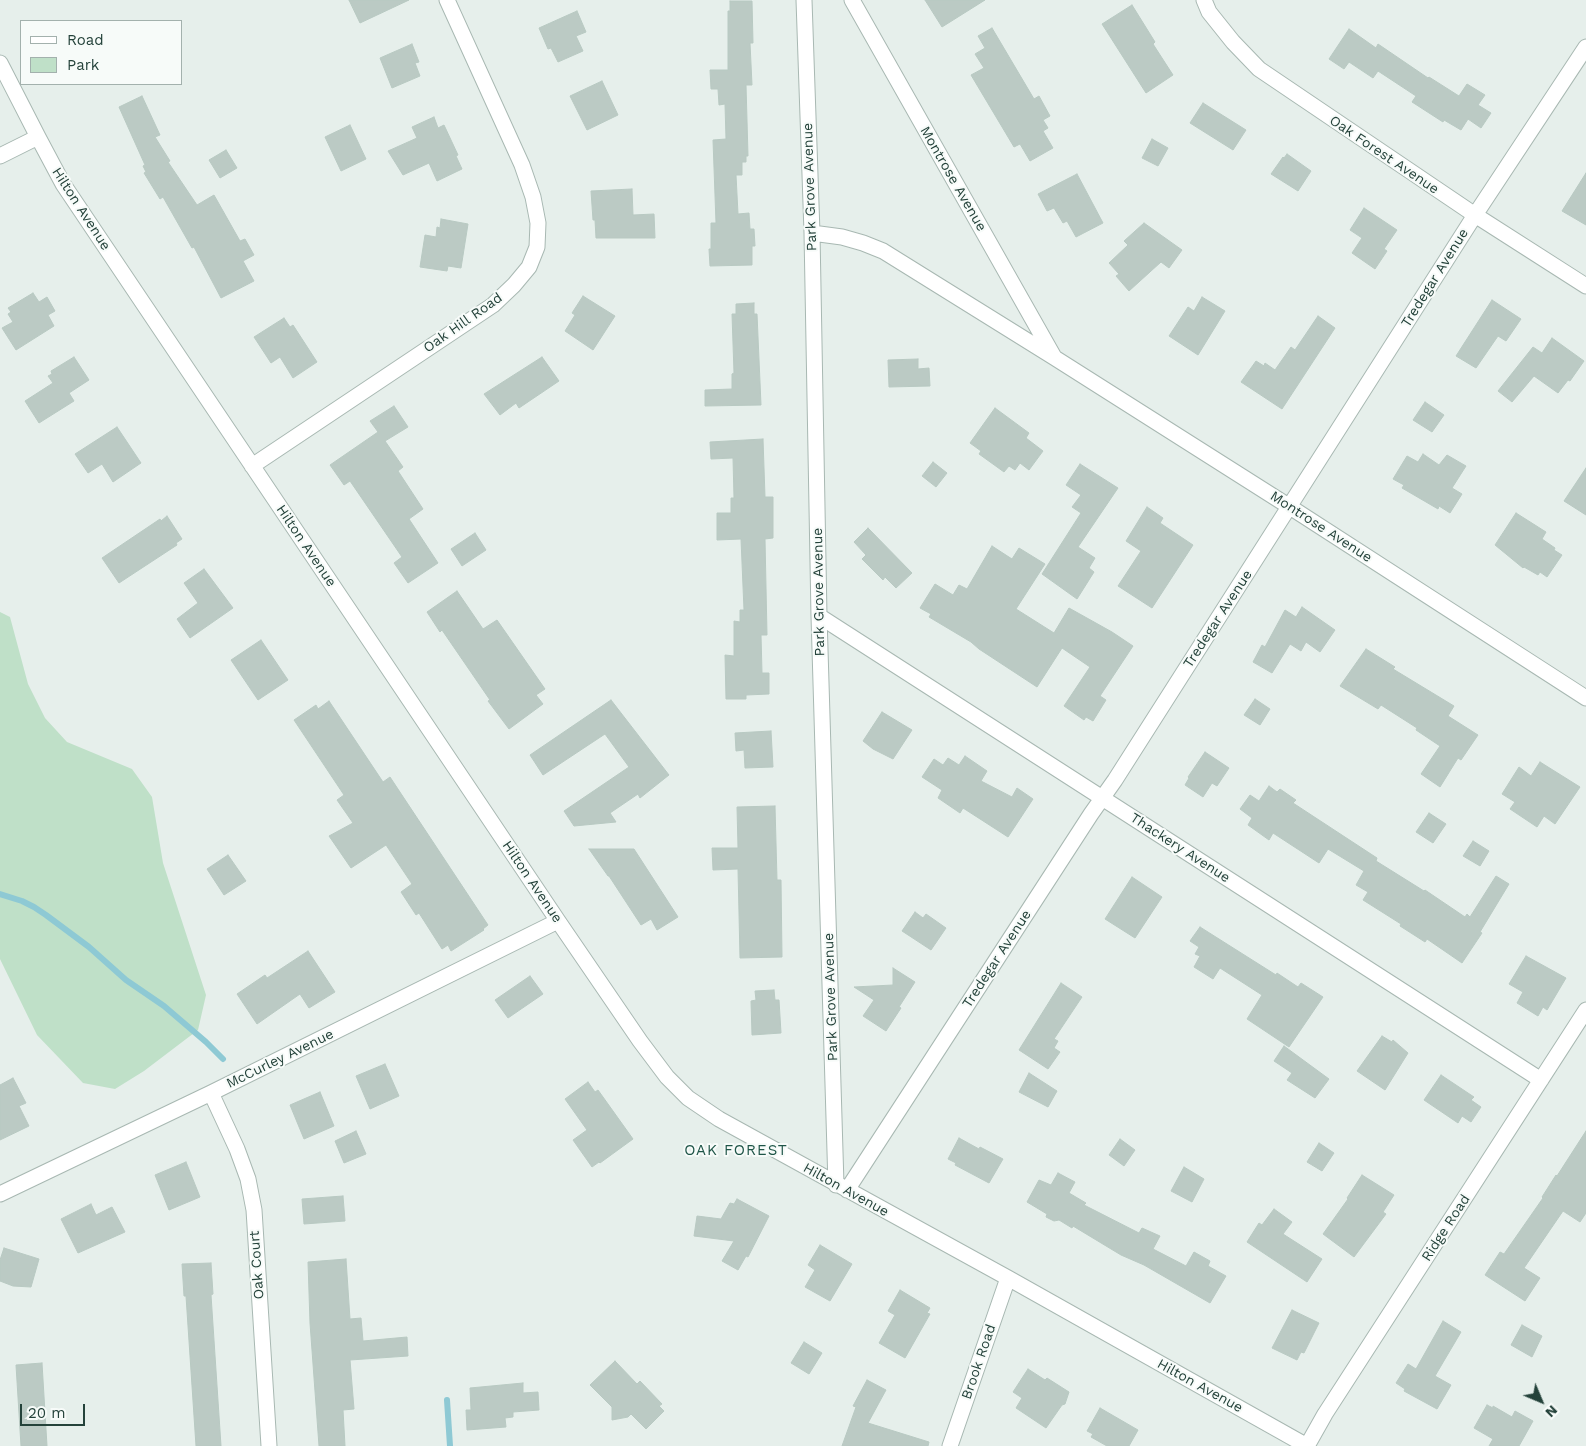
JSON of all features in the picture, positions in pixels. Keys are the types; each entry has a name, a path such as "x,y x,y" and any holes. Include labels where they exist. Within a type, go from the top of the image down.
{"street":[{"name":"Oak Hill Road","path":"252,466 493,305 529,267 536,247 538,223 533,197 522,164 447,0"},
{"name":"Park Grove Avenue","path":"804,0 812,233 819,616 842,1188"},
{"name":"Montrose Avenue","path":"852,0 1055,358"},
{"name":"Oak Forest Avenue","path":"1204,0 1209,12 1233,42 1259,69 1475,215 1586,286"},
{"name":"Tredegar Avenue","path":"842,1188 1115,780 1475,215 1586,47"},
{"name":"Hilton Avenue","path":"0,64 63,184 558,921 640,1041 667,1077 688,1098 719,1119 1008,1278 1307,1446"},
{"path":"0,156 38,138"},
{"name":"Montrose Avenue","path":"812,233 842,237 883,251 1290,507 1586,698"},
{"name":"Thackery Avenue","path":"819,616 1541,1080"},
{"name":"McCurley Avenue","path":"0,1194 211,1093 558,921"},
{"name":"Ridge Road","path":"1307,1446 1325,1414 1586,1010"},
{"name":"Oak Court","path":"211,1093 240,1156 248,1179 254,1210 269,1446"},
{"name":"Brook Road","path":"950,1446 1008,1278"}],"green space":[{"path":"0,612 10,617 28,684 45,718 67,742 132,769 152,797 163,863 206,995 198,1030 144,1071 115,1089 83,1083 37,1035 0,959"}],"building":[{"path":"349,0 409,0 360,23"},
{"path":"925,0 985,0 942,27"},
{"path":"730,1 752,1 753,43 750,43 752,85 746,85 748,156 746,156 746,162 742,162 742,175 736,175 738,214 749,213 750,229 754,229 755,246 752,246 752,265 710,266 711,223 716,223 713,140 726,139 725,104 719,105 718,89 711,89 710,70 728,70 728,11 730,11"},
{"path":"1132,5 1155,42 1153,44 1173,75 1146,93 1102,24"},
{"path":"577,11 586,32 576,36 583,51 558,62 551,48 548,49 539,28"},
{"path":"992,28 1034,99 1039,96 1050,116 1043,120 1048,128 1043,131 1053,148 1030,161 1020,144 1014,147 971,75 984,68 975,54 985,48 978,36"},
{"path":"1349,29 1376,48 1378,44 1428,78 1459,96 1467,84 1485,95 1478,105 1491,113 1481,128 1468,119 1461,130 1444,120 1443,122 1412,102 1416,96 1378,71 1373,78 1349,62 1344,69 1329,59"},
{"path":"412,44 419,62 415,63 420,76 392,88 380,58"},
{"path":"602,81 618,115 587,130 570,96"},
{"path":"142,96 160,135 155,137 170,161 168,162 197,205 214,195 240,241 245,239 254,255 243,261 254,281 221,298 194,247 192,248 163,197 160,199 144,173 146,172 143,166 145,165 119,107"},
{"path":"1203,103 1246,130 1233,150 1190,123"},
{"path":"434,117 438,128 444,125 458,155 456,156 462,169 437,181 429,163 403,175 388,151 417,138 412,127"},
{"path":"350,125 366,159 341,171 325,137"},
{"path":"1152,139 1168,148 1158,166 1142,158"},
{"path":"226,150 237,168 220,178 209,160"},
{"path":"1287,154 1311,171 1298,191 1271,174"},
{"path":"1586,173 1586,225 1562,211"},
{"path":"1077,174 1103,223 1076,237 1067,221 1063,223 1054,208 1047,211 1038,194"},
{"path":"632,189 633,215 654,214 655,238 596,238 591,191"},
{"path":"1364,208 1397,230 1384,249 1387,251 1375,269 1352,253 1362,238 1350,230"},
{"path":"441,219 468,224 461,268 448,266 447,271 420,267 425,235 436,237 437,227 440,228"},
{"path":"1144,223 1182,250 1169,268 1161,262 1129,291 1116,276 1119,274 1109,263 1128,245 1124,241"},
{"path":"33,293 39,302 47,297 55,311 48,315 54,326 16,350 2,328 13,322 8,314 11,312 8,308"},
{"path":"583,296 615,316 593,350 565,331 575,315 572,313"},
{"path":"1202,297 1225,311 1198,355 1169,336 1188,307 1194,311"},
{"path":"1492,300 1521,319 1506,341 1498,336 1476,368 1456,356"},
{"path":"754,303 754,314 757,314 761,405 705,406 705,390 732,389 732,374 734,373 732,314 736,314 736,304"},
{"path":"1318,316 1335,328 1282,409 1241,382 1256,361 1264,366 1265,363 1275,370 1291,347 1295,350"},
{"path":"284,318 290,327 293,325 317,362 293,378 280,357 271,363 254,337"},
{"path":"1552,338 1584,361 1570,381 1568,380 1558,393 1534,376 1512,402 1498,391 1533,347 1542,353"},
{"path":"74,357 89,380 69,393 74,401 39,423 25,401 53,383 48,376 52,374 51,371"},
{"path":"542,357 559,381 519,408 516,403 500,415 484,394"},
{"path":"918,359 918,369 929,368 930,386 889,387 888,360"},
{"path":"1425,402 1444,415 1432,432 1413,420"},
{"path":"394,406 408,427 385,441 403,467 398,471 423,509 409,519 438,563 408,583 394,563 402,557 350,481 344,485 330,465 378,432 370,421"},
{"path":"995,408 1029,433 1026,438 1043,451 1029,470 1020,463 1015,470 1009,466 1004,472 979,454 981,451 970,443"},
{"path":"117,427 141,463 113,482 102,464 88,473 75,454"},
{"path":"763,439 765,497 773,497 773,538 765,539 767,635 761,635 762,673 769,673 769,694 746,695 746,699 726,699 725,655 734,656 734,621 740,622 740,610 744,610 741,539 717,540 717,513 731,513 731,498 734,498 733,458 711,459 710,442"},
{"path":"1423,454 1439,465 1447,455 1466,466 1452,488 1462,494 1450,513 1439,506 1438,509 1402,488 1404,485 1393,479 1407,456 1418,462"},
{"path":"933,462 947,473 936,487 922,476"},
{"path":"1080,464 1118,488 1078,547 1095,558 1089,568 1094,572 1077,599 1042,574 1081,513 1072,507 1081,495 1066,485"},
{"path":"1586,468 1586,515 1564,501"},
{"path":"1147,507 1163,518 1160,523 1193,545 1152,608 1118,586 1141,551 1126,541"},
{"path":"1516,513 1546,532 1542,539 1562,555 1547,577 1540,572 1538,575 1523,568 1495,545"},
{"path":"167,516 182,539 176,543 177,545 119,583 102,558"},
{"path":"868,528 912,573 896,588 885,577 883,580 862,559 866,555 854,542"},
{"path":"475,533 486,550 462,566 451,549"},
{"path":"992,546 1012,559 1019,548 1045,564 1016,609 1054,633 1069,608 1133,646 1100,696 1106,700 1093,721 1086,717 1084,720 1064,706 1090,667 1062,648 1037,687 971,642 929,617 931,614 920,608 935,584 953,595 959,585 967,589"},
{"path":"204,569 233,608 190,638 177,619 198,603 184,583"},
{"path":"457,591 483,629 497,620 545,689 536,695 543,704 509,729 488,701 490,700 442,630 440,632 427,612"},
{"path":"1302,607 1335,630 1320,652 1306,642 1301,651 1290,644 1272,673 1253,662 1262,645 1265,647 1285,610 1296,617"},
{"path":"261,640 288,680 258,700 231,660"},
{"path":"1366,649 1395,667 1393,669 1454,706 1448,716 1478,735 1461,760 1458,758 1440,787 1421,774 1440,746 1416,730 1417,728 1381,705 1378,709 1340,686"},
{"path":"1255,699 1270,709 1260,725 1244,715"},
{"path":"611,700 669,775 640,798 638,794 610,813 616,822 574,826 564,811 629,767 605,734 543,775 530,755"},
{"path":"329,701 383,782 390,777 488,925 484,930 451,951 448,945 442,949 419,913 416,915 401,892 412,884 386,845 351,868 329,836 353,823 337,800 344,795 294,720 316,705 318,709"},
{"path":"882,712 912,730 893,759 873,749 863,741"},
{"path":"771,731 773,767 745,768 744,750 736,751 735,733"},
{"path":"1205,752 1229,768 1217,786 1212,783 1203,797 1185,785 1188,777"},
{"path":"965,756 987,771 981,781 1012,797 1017,788 1033,799 1008,837 963,808 960,813 938,798 942,790 922,777 934,759 943,765 948,758 959,765"},
{"path":"1540,762 1580,787 1555,824 1544,816 1537,827 1510,809 1515,802 1502,794 1519,767 1531,776"},
{"path":"1269,786 1277,792 1280,789 1296,800 1293,803 1377,858 1376,861 1425,890 1465,917 1467,914 1470,917 1496,876 1509,884 1480,932 1482,933 1462,963 1427,939 1425,942 1363,900 1368,892 1356,885 1364,871 1328,849 1319,863 1273,833 1269,840 1248,825 1252,818 1240,809 1250,795 1259,801"},
{"path":"775,806 777,880 781,880 782,957 740,958 738,869 713,870 712,848 738,848 737,807"},
{"path":"1429,813 1446,824 1433,843 1416,832"},
{"path":"1473,841 1489,851 1480,866 1463,856"},
{"path":"589,849 634,849 678,917 657,930 651,919 641,925"},
{"path":"228,855 246,881 224,895 207,869"},
{"path":"1132,877 1162,897 1135,938 1105,919"},
{"path":"915,912 923,918 926,914 946,928 931,950 902,931"},
{"path":"1200,927 1276,975 1277,973 1298,987 1301,983 1323,997 1289,1047 1247,1019 1262,995 1220,968 1213,979 1194,967 1200,956 1195,954 1199,947 1190,941"},
{"path":"308,951 335,992 309,1008 300,994 257,1024 237,994 265,975 267,978"},
{"path":"1526,956 1566,978 1547,1010 1543,1007 1538,1016 1517,1003 1523,992 1509,984"},
{"path":"893,968 915,982 886,1031 863,1016 874,1000 854,987 893,985"},
{"path":"530,976 543,994 508,1018 495,1000"},
{"path":"1061,983 1082,997 1054,1039 1058,1041 1054,1048 1060,1052 1048,1069 1019,1050"},
{"path":"774,990 775,1000 779,1000 781,1033 752,1035 751,1001 756,1000 755,991"},
{"path":"1382,1036 1392,1042 1393,1040 1408,1053 1385,1090 1357,1071"},
{"path":"1284,1046 1329,1079 1315,1098 1287,1080 1292,1073 1274,1061"},
{"path":"385,1064 399,1096 370,1109 356,1076"},
{"path":"1029,1073 1057,1091 1048,1107 1019,1092"},
{"path":"1441,1075 1474,1097 1471,1100 1481,1107 1471,1122 1462,1116 1458,1123 1424,1100"},
{"path":"13,1078 26,1103 19,1106 29,1126 0,1140 0,1085"},
{"path":"588,1082 595,1092 598,1090 633,1139 592,1167 573,1140 587,1130 565,1099"},
{"path":"320,1092 334,1126 304,1139 290,1105"},
{"path":"356,1131 366,1154 344,1163 335,1141"},
{"path":"1586,1131 1586,1213 1580,1222 1563,1211 1524,1268 1540,1278 1525,1301 1485,1275 1500,1252 1504,1254"},
{"path":"959,1138 1003,1159 989,1183 955,1165 956,1163 948,1159"},
{"path":"1120,1139 1135,1150 1124,1166 1109,1155"},
{"path":"1319,1143 1334,1153 1322,1171 1307,1162"},
{"path":"186,1162 200,1197 169,1210 155,1175"},
{"path":"1184,1167 1204,1179 1192,1202 1171,1191"},
{"path":"1058,1173 1075,1182 1069,1193 1086,1203 1084,1205 1139,1233 1142,1228 1160,1236 1153,1249 1186,1266 1194,1252 1210,1261 1208,1266 1226,1276 1210,1303 1144,1265 1121,1255 1073,1226 1072,1228 1059,1220 1054,1221 1046,1217 1047,1214 1027,1202 1039,1180 1051,1185"},
{"path":"1362,1175 1394,1195 1383,1212 1386,1214 1354,1257 1323,1234 1348,1199"},
{"path":"343,1196 345,1221 304,1224 302,1199"},
{"path":"737,1199 769,1216 748,1257 746,1256 738,1270 722,1261 734,1241 694,1236 697,1216 721,1219 730,1203 734,1204"},
{"path":"91,1204 96,1215 112,1207 125,1232 78,1253 61,1219"},
{"path":"1274,1209 1292,1222 1283,1234 1322,1259 1307,1282 1247,1242 1259,1223 1262,1225"},
{"path":"820,1245 852,1264 830,1301 805,1287 815,1270 808,1265"},
{"path":"4,1248 39,1259 31,1287 13,1286 0,1281 0,1260"},
{"path":"346,1259 350,1319 361,1318 363,1341 407,1337 408,1356 350,1360 354,1409 343,1410 345,1446 319,1446 310,1323 308,1262"},
{"path":"211,1263 213,1294 211,1295 221,1446 196,1446 186,1296 184,1296 182,1264"},
{"path":"900,1290 930,1308 927,1313 930,1314 905,1358 879,1343 895,1315 888,1311"},
{"path":"1292,1310 1319,1323 1304,1353 1301,1352 1297,1360 1272,1348"},
{"path":"1443,1321 1461,1332 1435,1376 1451,1385 1437,1409 1404,1391 1405,1389 1396,1383 1408,1364 1416,1369"},
{"path":"1522,1325 1542,1336 1532,1357 1511,1345"},
{"path":"804,1342 822,1353 809,1374 791,1363"},
{"path":"615,1361 637,1384 640,1381 662,1404 659,1406 664,1411 646,1429 631,1414 628,1417 612,1420 612,1407 590,1385"},
{"path":"42,1363 47,1446 21,1446 16,1365"},
{"path":"1028,1369 1069,1392 1065,1404 1062,1405 1046,1428 1016,1408 1022,1398 1013,1392"},
{"path":"867,1380 886,1390 868,1423 929,1442 928,1446 842,1446 856,1407 853,1406"},
{"path":"523,1383 523,1393 538,1392 539,1410 513,1412 513,1417 505,1418 506,1427 467,1430 466,1410 471,1410 470,1388"},
{"path":"1487,1405 1493,1408 1493,1406 1512,1417 1515,1411 1533,1421 1519,1446 1489,1446 1493,1439 1474,1428"},
{"path":"1100,1408 1138,1430 1129,1446 1107,1446 1091,1437 1093,1434 1087,1431"}],"waterway":[{"path":"0,894 22,901 46,915 89,947 126,980 164,1006 223,1059"},
{"path":"447,1400 450,1446"}],"district":[{"name":"OAK FOREST","path":"736,1151"}]}
